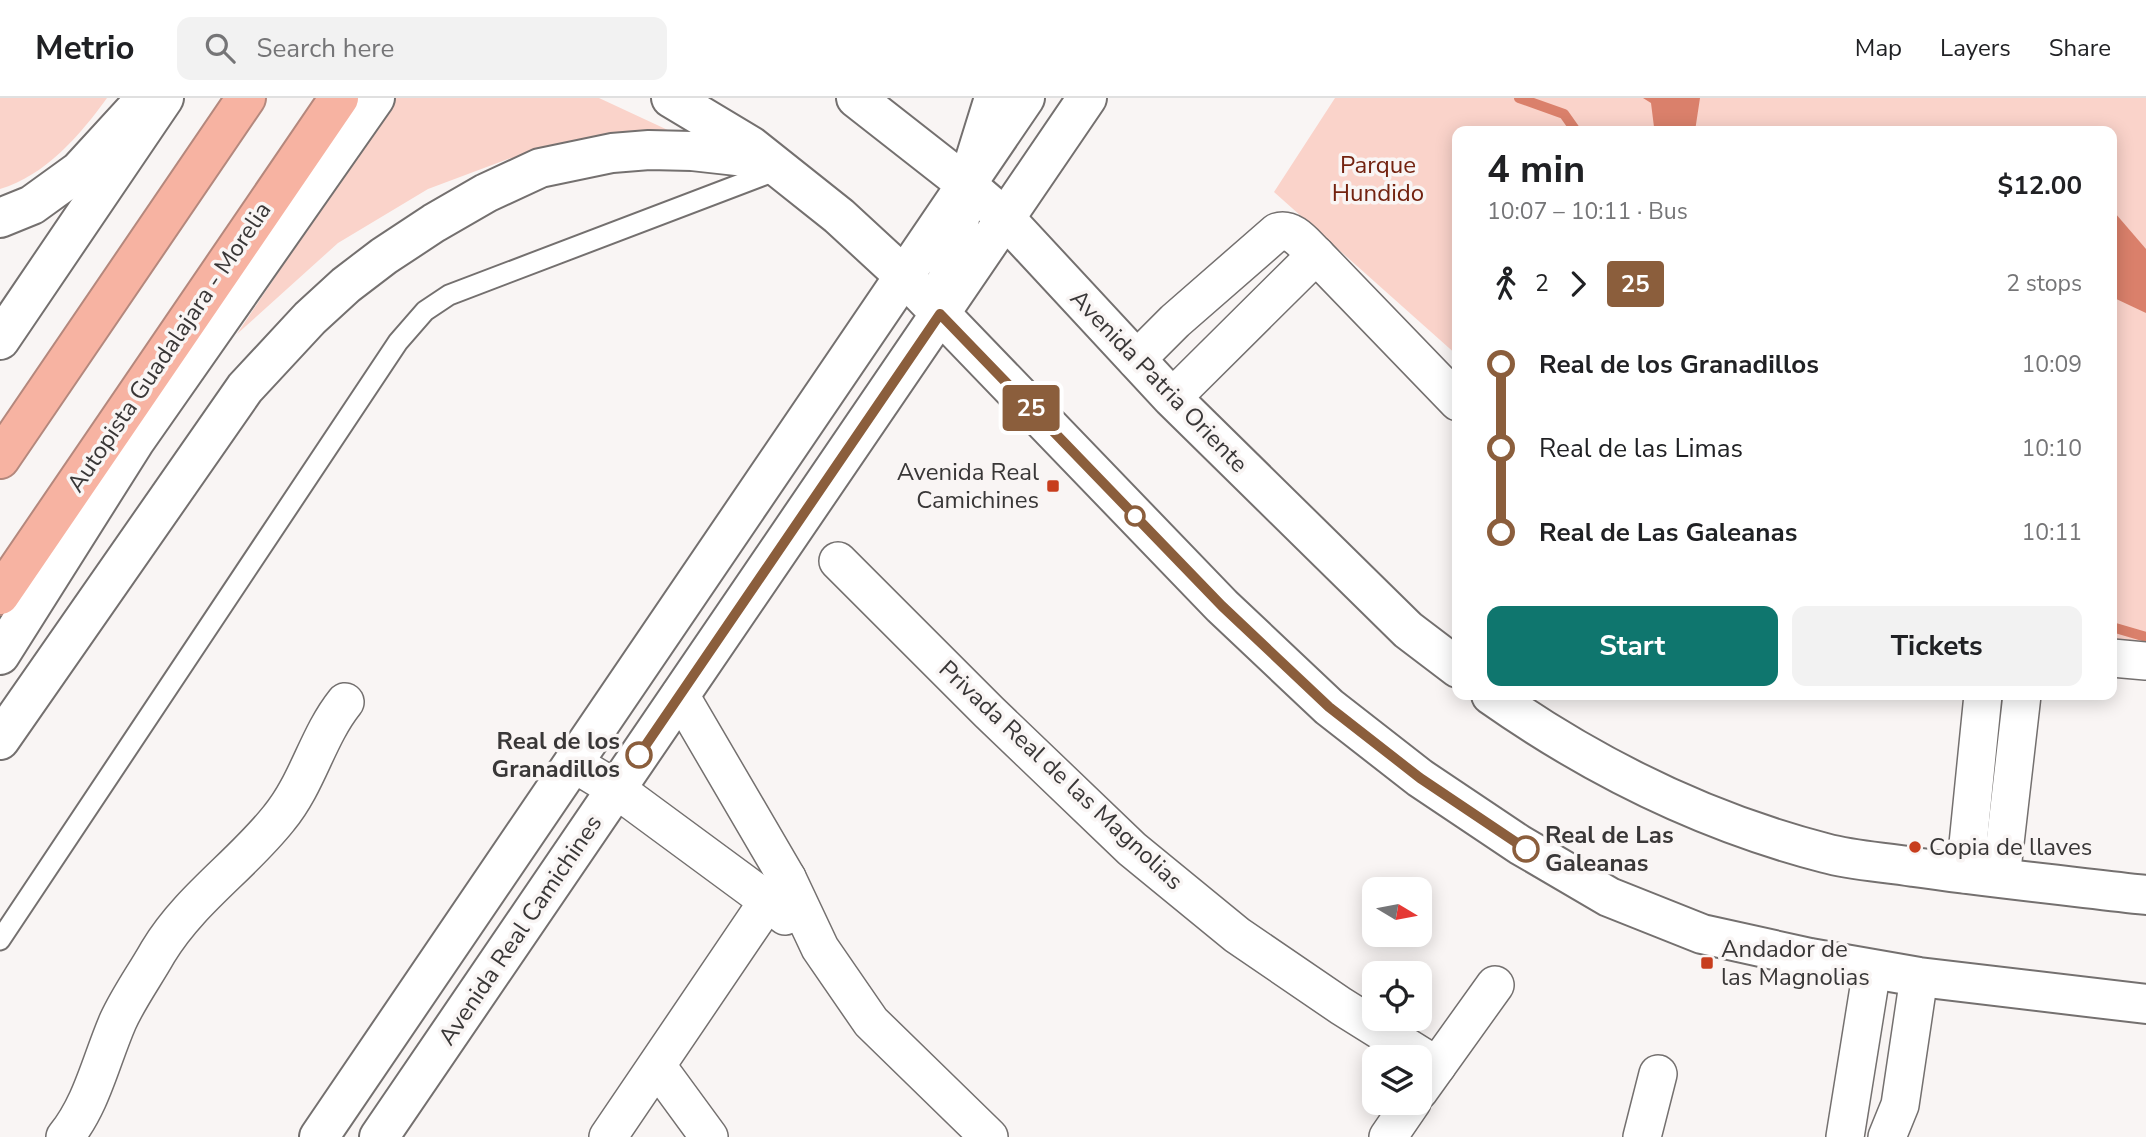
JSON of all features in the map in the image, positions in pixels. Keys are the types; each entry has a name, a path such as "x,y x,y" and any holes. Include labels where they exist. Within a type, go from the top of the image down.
{"highway":[{"path":"0,459 246,98"},
{"name":"Autopista Guadalajara - Morelia","path":"0,595 337,100"}],"main road":[{"path":"0,218 32,205 79,171 146,98"},
{"path":"0,340 16,301 164,98"},
{"path":"0,655 135,441 375,98"},
{"path":"671,98 776,164 839,216 903,275 1222,606 1329,707 1420,778 1520,845 1609,897 1702,934 1810,958 1919,977 2146,1004"},
{"name":"Avenida Patria Oriente","path":"856,98 967,185 1004,218 1172,398 1408,629 1452,663"},
{"path":"940,314 967,185 994,98"},
{"name":"Avenida Real Camichines","path":"319,1137 1025,98"},
{"name":"Avenida Real Camichines","path":"384,1131 1087,98"},
{"path":"0,740 245,388 310,318 346,285 384,256 486,193 540,168 612,153 649,150 692,151 776,164"},
{"path":"1499,700 1562,741 1642,785 1728,823 1827,854 2146,895"},
{"path":"346,1097 384,1131"}],"street":[{"path":"1136,360 1175,321 1277,232 1284,230 1292,233 1316,255 1452,396"},
{"path":"1172,398 1316,255"},
{"name":"Privada Real de las Magnolias","path":"838,561 989,712 1132,849 1237,934 1341,1006 1387,1045"},
{"path":"2117,658 2146,661"},
{"path":"680,695 778,890 871,1022 989,1137"},
{"path":"1983,700 1983,876"},
{"path":"1983,876 2021,700"},
{"path":"65,1137 76,1123 91,1093 119,1019 161,948 180,920 278,820 295,797 330,721 345,702"},
{"path":"573,763 778,890"},
{"path":"608,1137 778,890"},
{"path":"1844,1137 1872,969"},
{"path":"1887,1137 1900,1105 1919,977"},
{"path":"1432,1073 1494,985"},
{"path":"657,1066 709,1137"},
{"path":"1642,1137 1658,1074"},
{"path":"1388,1137 1403,1115"}],"lane":[{"path":"0,940 398,342 425,311 449,295 776,164"}],"green space":[{"path":"0,98 107,98 86,126 47,164 16,183 0,189"},
{"path":"395,98 599,98 685,138 595,141 508,159 428,189 338,243 237,334"},
{"name":"Parque Hundido","path":"1335,98 2146,98 2146,651 2117,647 2117,126 1452,126 1452,351 1274,192"}],"shaded area":[{"path":"1643,98 1700,98 1696,126 1654,126 1651,103"},
{"path":"2117,215 2146,249 2146,313 2117,299"}],"waterway":[{"path":"1519,98 1564,114 1572,126"},
{"path":"2117,628 2146,637"}],"bus line":[{"name":"25","path":"639,755 940,314 1222,606 1329,707 1420,778 1526,849"}],"place":[{"name":"Avenida Real Camichines","path":"1053,486"},
{"name":"Real de los Granadillos","path":"639,755"},
{"name":"Copia de llaves","path":"1915,847"},
{"name":"Real de Las Galeanas","path":"1526,849"},
{"name":"Andador de las Magnolias","path":"1707,963"}]}
